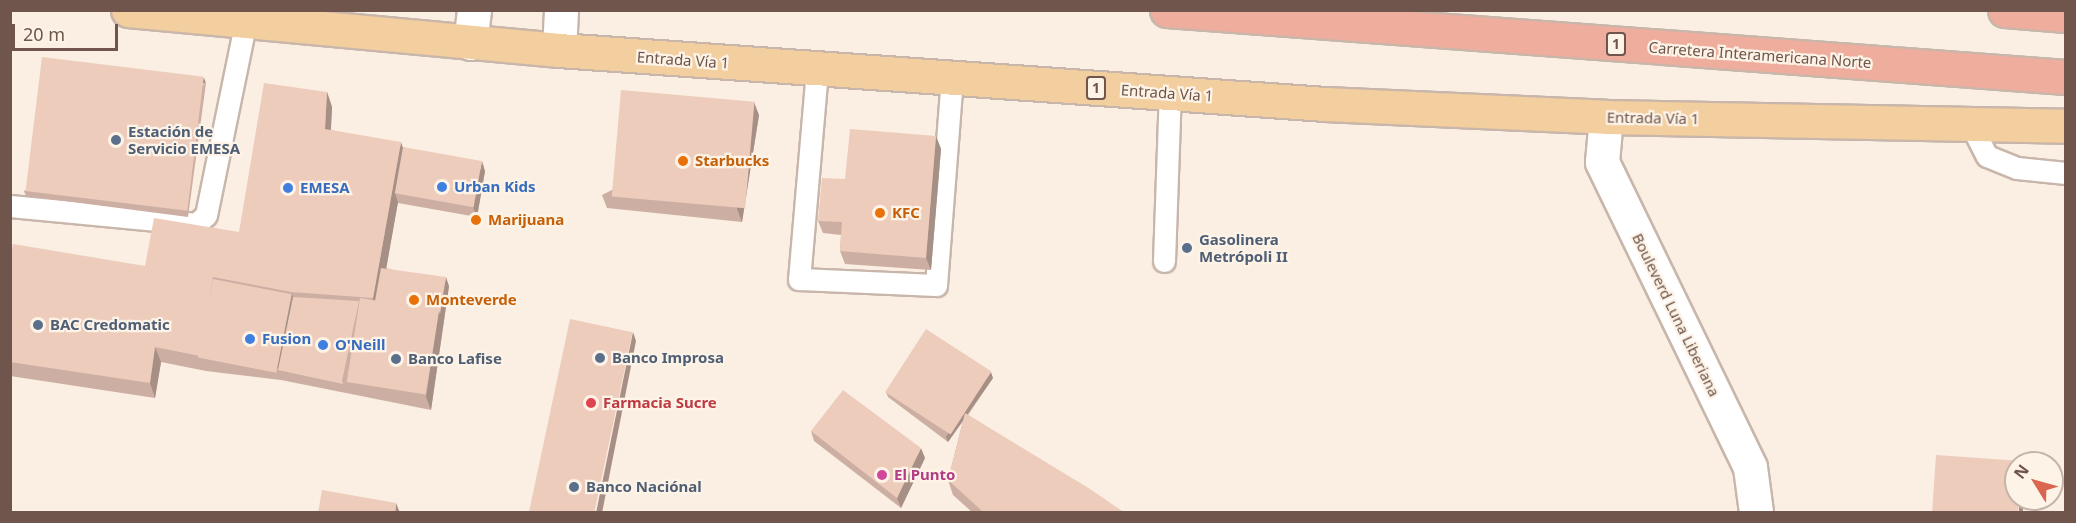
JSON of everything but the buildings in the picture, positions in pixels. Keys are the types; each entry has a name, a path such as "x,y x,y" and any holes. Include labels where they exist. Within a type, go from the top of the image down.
{"highway":[{"name":"Carretera Interamericana Norte","path":"1167,10 2066,77"},
{"path":"2006,10 2066,15"}],"main road":[{"name":"Entrada Vía 1","path":"128,10 470,43 817,70 1170,93 1606,117 2066,126"}],"street":[{"path":"470,43 474,10"},
{"path":"559,50 561,10"},
{"name":"Bouleverd Luna Liberiana","path":"1606,117 1602,162 1750,467 1756,513"}],"lane":[{"path":"10,207 196,224 206,214 246,20"},
{"path":"817,70 799,279 936,285 952,78"},
{"path":"1164,261 1170,93"},
{"path":"1970,123 1987,156 2017,168 2066,173"}],"place":[{"name":"Estación de Servicio EMESA","path":"116,140"},
{"name":"Starbucks","path":"683,161"},
{"name":"Urban Kids","path":"442,187"},
{"name":"EMESA","path":"288,188"},
{"name":"KFC","path":"880,213"},
{"name":"Marijuana","path":"476,220"},
{"name":"Gasolinera Metrópoli II","path":"1187,248"},
{"name":"Monteverde","path":"414,300"},
{"name":"BAC Credomatic","path":"38,325"},
{"name":"Fusion","path":"250,339"},
{"name":"O'Neill","path":"323,345"},
{"name":"Banco Improsa","path":"600,358"},
{"name":"Banco Lafise","path":"396,359"},
{"name":"Farmacia Sucre","path":"591,403"},
{"name":"El Punto","path":"882,475"},
{"name":"Banco Naciónal","path":"574,487"}]}
